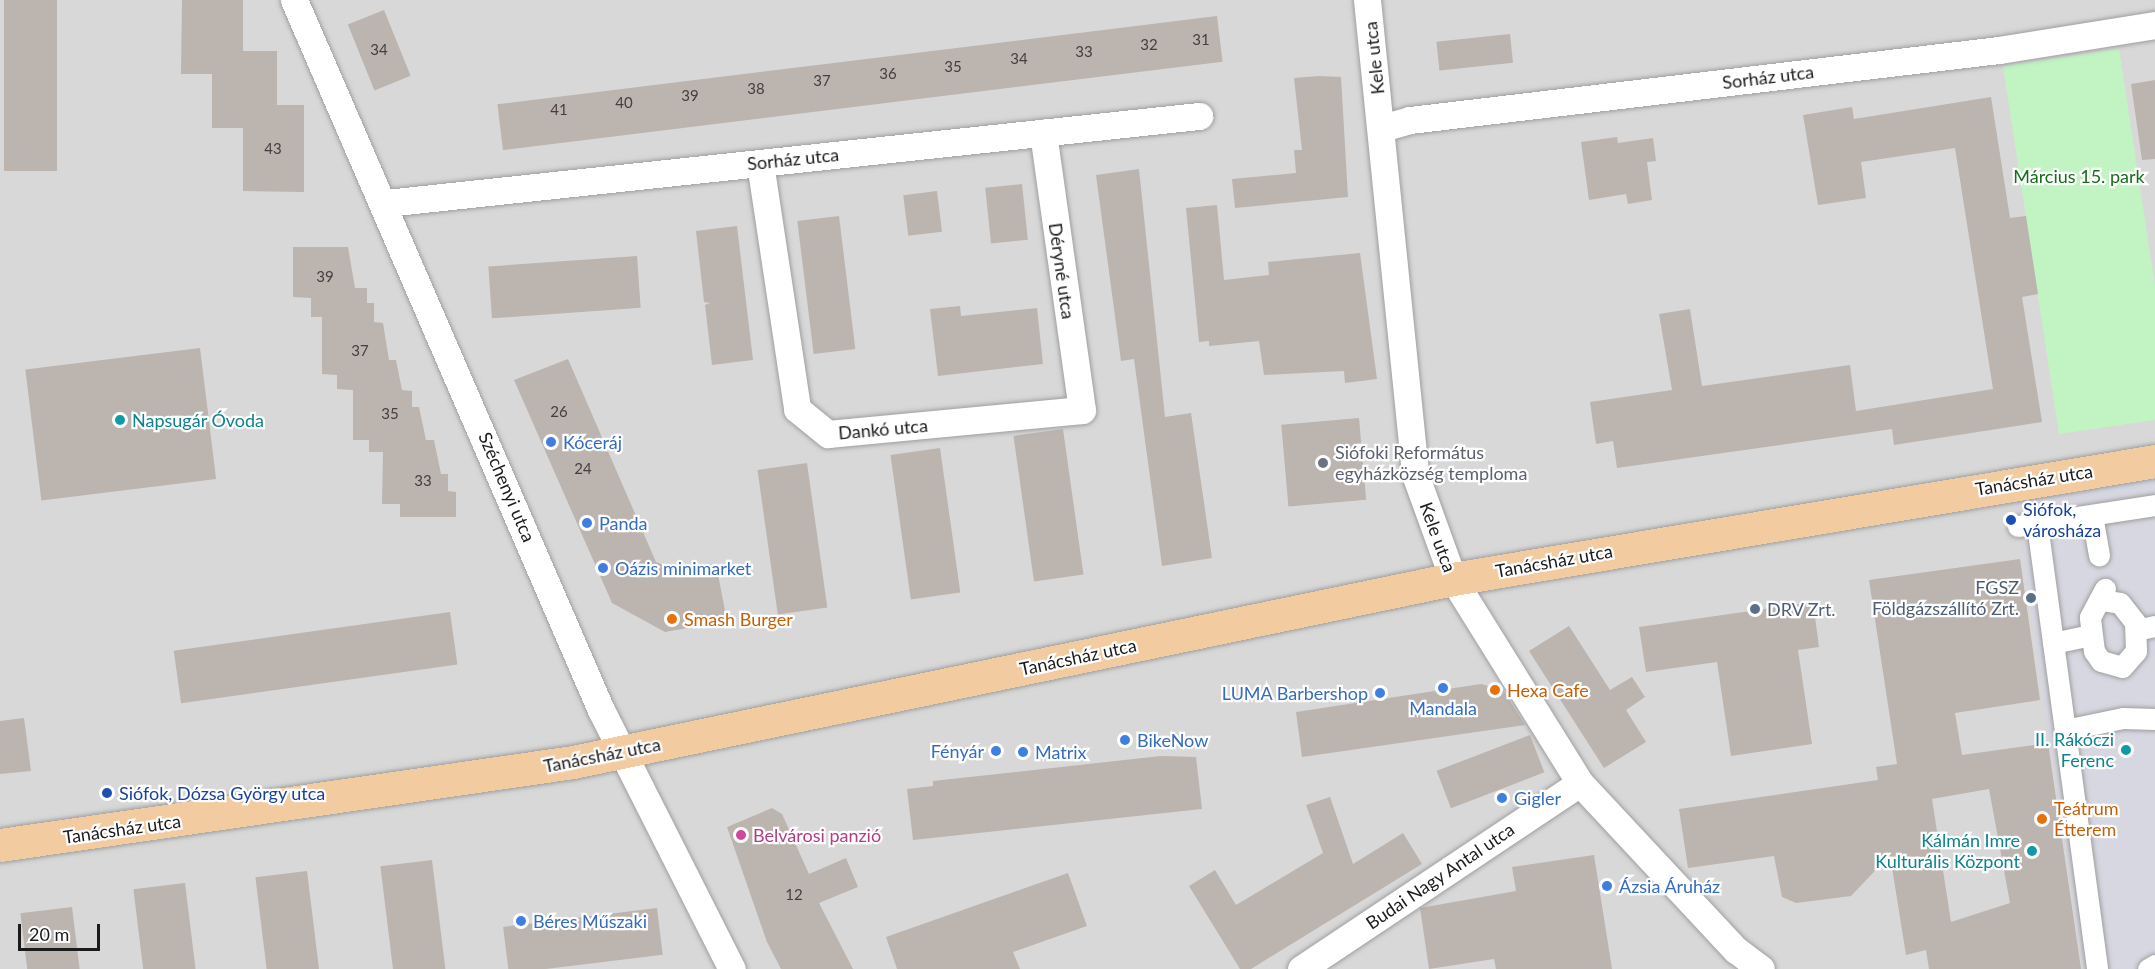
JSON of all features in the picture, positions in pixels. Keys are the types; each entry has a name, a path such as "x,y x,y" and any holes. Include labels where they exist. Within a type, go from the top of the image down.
{"main road":[{"name":"Tanácsház utca","path":"0,845 314,803 623,752 1453,579 2155,461"}],"street":[{"name":"Széchenyi utca","path":"294,0 386,203 623,752 732,969"},
{"name":"Kele utca","path":"1367,0 1382,128 1415,474 1453,579 1580,783 1736,950 1761,969"},
{"name":"Sorház utca","path":"1382,128 1410,120 1999,50 2155,25"},
{"name":"Sorház utca","path":"386,203 1199,116"},
{"name":"Déryné utca","path":"1043,133 1082,410"},
{"name":"Dankó utca","path":"760,163 797,409 828,434 1082,410"},
{"path":"2097,969 2054,643 2028,525 2155,505"},
{"path":"2092,515 2099,555"},
{"path":"2103,595 2120,603 2146,628 2136,651 2122,667 2101,661 2091,635 2090,617 2103,595"},
{"path":"2054,643 2091,635"},
{"path":"2065,730 2122,718 2155,719"},
{"name":"Budai Nagy Antal utca","path":"1301,969 1580,783"},
{"path":"2148,969 2155,965"}],"shaded area":[{"path":"0,0 2155,0 2155,969 0,969"},
{"path":"2155,461 2155,969 2083,969 2012,483"}],"green space":[{"name":"Március 15. park","path":"2119,49 2155,286 2155,420 2059,434 2003,66"}],"building":[{"path":"4,0 57,0 57,171 4,171"},
{"path":"182,0 243,0 243,51 277,51 277,105 304,105 304,192 243,191 243,128 212,128 212,74 181,74"},
{"path":"384,10 411,76 374,90 348,25"},
{"path":"1217,16 1223,62 503,150 497,104"},
{"path":"1510,34 1513,63 1439,71 1436,42"},
{"path":"1341,77 1348,197 1235,208 1232,179 1296,173 1294,150 1302,150 1294,78"},
{"path":"2155,80 2155,159 2142,160 2131,84"},
{"path":"1991,97 2010,218 2026,216 2038,294 2022,297 2042,422 1894,445 1892,429 1617,468 1613,441 1596,444 1590,402 1672,390 1659,314 1690,309 1702,386 1850,365 1856,411 1993,389 1955,148 1861,162 1866,198 1818,205 1803,115 1852,107 1854,119"},
{"path":"1617,137 1618,143 1653,138 1656,161 1647,162 1652,200 1628,204 1626,194 1589,200 1581,142"},
{"path":"1139,169 1165,417 1191,413 1212,558 1162,566 1134,359 1121,361 1096,175"},
{"path":"1022,184 1028,240 991,244 985,188"},
{"path":"937,191 942,232 908,236 903,195"},
{"path":"1217,205 1224,280 1269,275 1268,262 1360,253 1377,379 1345,383 1344,371 1264,375 1259,341 1209,346 1209,341 1199,342 1186,208"},
{"path":"839,216 855,349 814,354 797,221"},
{"path":"737,226 753,360 712,365 705,305 710,303 704,302 696,231"},
{"path":"293,247 348,247 355,288 367,288 367,303 374,303 374,322 383,323 389,360 396,360 402,390 412,391 412,407 419,407 426,440 434,440 441,474 448,474 448,491 456,492 456,517 400,517 400,504 382,504 383,452 369,452 369,440 353,440 353,390 337,389 337,375 322,374 322,317 311,317 311,298 293,297"},
{"path":"637,256 641,308 492,318 488,266"},
{"path":"960,306 961,316 1037,308 1043,364 938,376 930,309"},
{"name":"Napsugár Óvoda","path":"200,348 216,479 41,500 25,369"},
{"path":"568,359 656,562 678,570 716,564 727,621 665,632 612,603 514,380"},
{"name":"Siófoki Református egyházközség temploma","path":"1359,418 1366,500 1288,506 1281,425"},
{"path":"1063,429 1083,575 1034,582 1013,436"},
{"path":"940,448 960,593 911,600 890,455"},
{"path":"807,463 827,608 778,615 757,470"},
{"path":"2020,559 2040,700 1955,713 1962,755 2048,743 2081,969 1929,969 1926,950 1906,955 1890,855 1851,896 1796,903 1782,897 1774,856 1688,868 1679,809 1878,780 1876,767 1897,764 1869,580","holes":["1989,789 2010,903 1951,922 1932,799"]},
{"path":"1813,602 1819,647 1798,650 1812,744 1731,756 1717,662 1646,672 1639,627"},
{"path":"450,612 457,664 181,703 174,651"},
{"path":"1569,626 1610,690 1632,677 1645,697 1626,710 1646,742 1604,768 1529,651"},
{"path":"1481,684 1503,690 1525,725 1302,757 1296,712"},
{"path":"24,718 31,771 0,774 0,721"},
{"path":"1530,735 1544,772 1451,808 1437,771"},
{"path":"1161,756 1196,757 1202,809 913,840 907,789 933,786 933,781"},
{"path":"1330,797 1353,864 1403,833 1422,864 1251,969 1240,969 1189,886 1215,870 1236,905 1323,853 1306,805"},
{"path":"772,808 782,814 809,874 846,858 858,887 819,903 853,969 781,969 767,942 727,827"},
{"path":"1594,855 1612,969 1496,969 1494,959 1429,969 1420,908 1516,891 1512,867"},
{"path":"432,860 445,969 393,969 380,866"},
{"path":"307,871 319,969 267,969 255,877"},
{"path":"1068,873 1087,926 1013,952 1020,969 897,969 886,937"},
{"path":"185,883 196,969 143,969 133,889"},
{"path":"72,907 80,969 27,969 20,913"},
{"path":"657,908 663,955 546,969 508,969 503,927"}],"place":[{"name":"Napsugár Óvoda","path":"120,420"},
{"name":"Kóceráj","path":"551,442"},
{"name":"Siófoki Református egyházközség temploma","path":"1323,463"},
{"name":"Siófok, városháza","path":"2011,520"},
{"name":"Panda","path":"587,523"},
{"name":"Oázis minimarket","path":"603,568"},
{"name":"FGSZ Földgázszállító Zrt.","path":"2031,598"},
{"name":"DRV Zrt.","path":"1755,609"},
{"name":"Smash Burger","path":"672,619"},
{"name":"Mandala","path":"1443,688"},
{"name":"Hexa Cafe","path":"1495,690"},
{"name":"LUMA Barbershop","path":"1380,693"},
{"name":"BikeNow","path":"1125,740"},
{"name":"II. Rákóczi Ferenc","path":"2126,750"},
{"name":"Fényár","path":"996,751"},
{"name":"Matrix","path":"1023,752"},
{"name":"Siófok, Dózsa György utca","path":"107,793"},
{"name":"Gigler","path":"1502,798"},
{"name":"Teátrum Étterem","path":"2042,819"},
{"name":"Belvárosi panzió","path":"741,835"},
{"name":"Kálmán Imre Kulturális Központ","path":"2032,851"},
{"name":"Ázsia Áruház","path":"1607,886"},
{"name":"Béres Műszaki","path":"521,921"}]}
